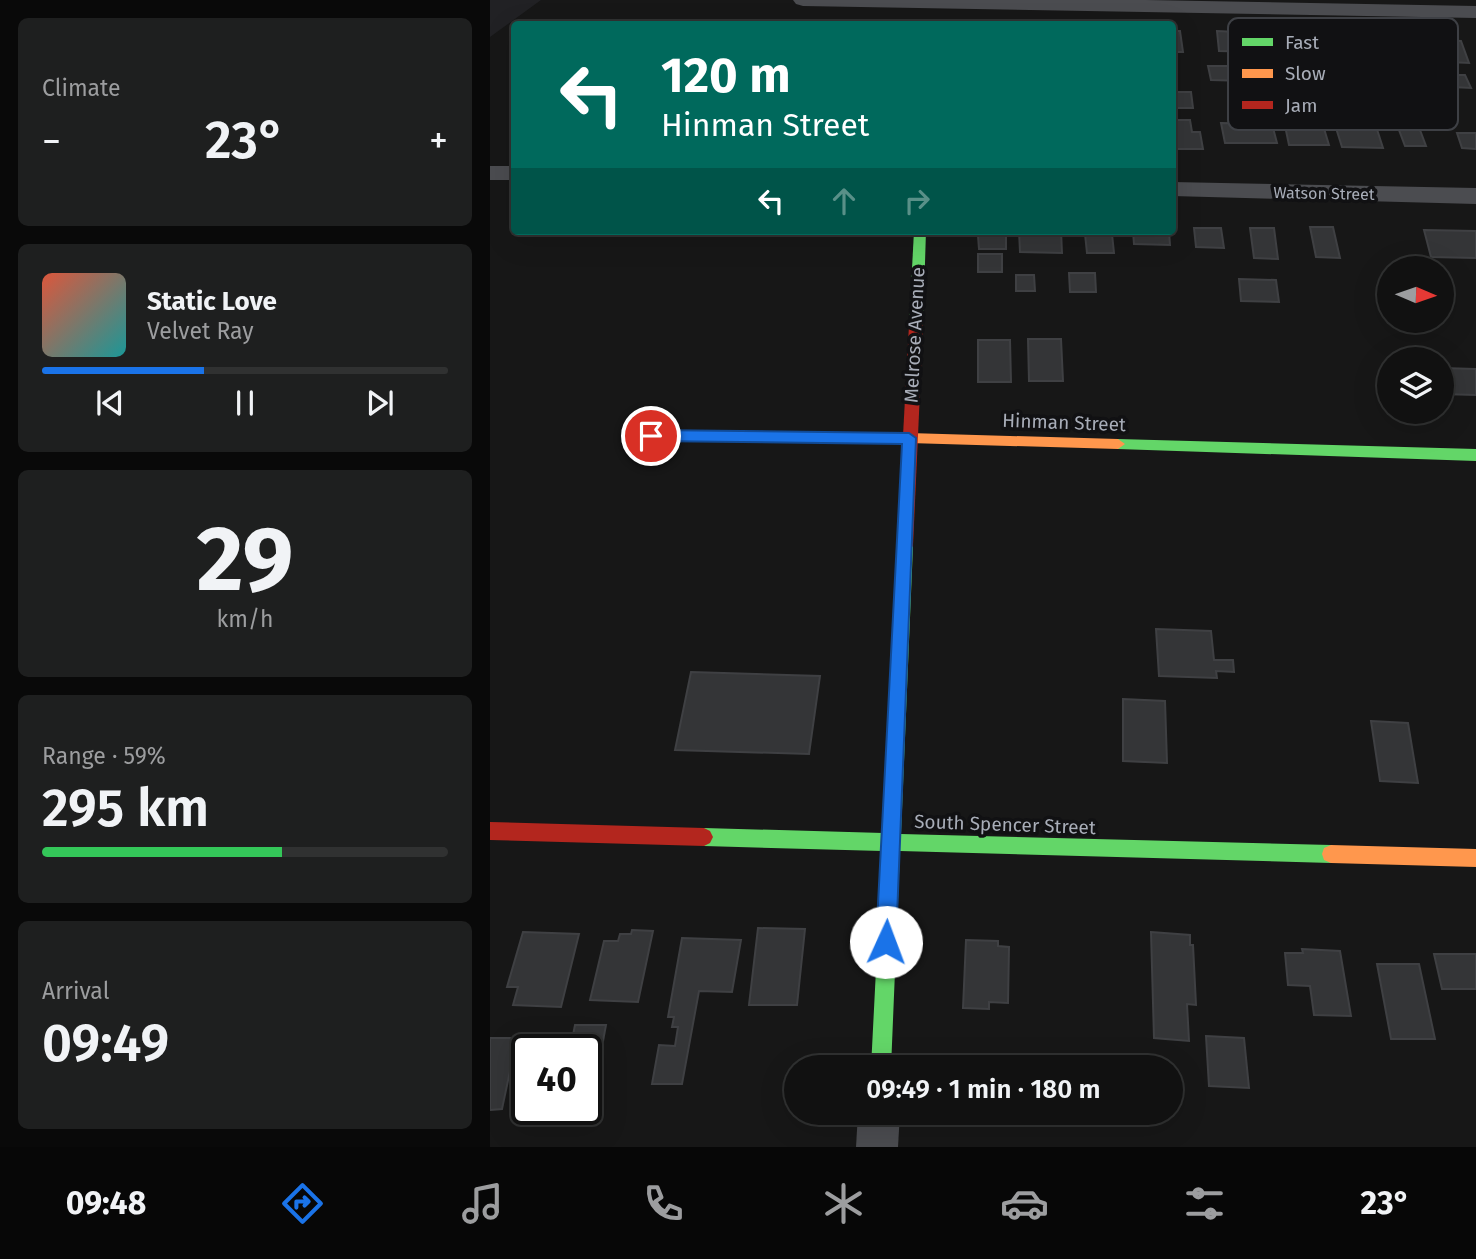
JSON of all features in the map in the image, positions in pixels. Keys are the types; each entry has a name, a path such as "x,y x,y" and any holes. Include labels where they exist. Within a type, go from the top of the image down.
{"street":[{"path":"803,0 1476,12"},
{"path":"929,21 930,1"},
{"path":"490,173 511,173"},
{"name":"Watson Street","path":"1176,189 1476,196"},
{"name":"Melrose Avenue","path":"882,1055 920,235"},
{"name":"Hinman Street","path":"651,436 909,438 1476,455"},
{"name":"South Spencer Street","path":"490,831 1476,859"},
{"path":"877,1147 878,1125"}],"shaded area":[{"path":"490,0 541,0 511,21 490,37"}],"building":[{"path":"1176,31 1180,31 1183,52 1176,52"},
{"path":"1217,31 1228,32 1228,51 1219,51"},
{"path":"1458,41 1461,41 1469,63 1458,62"},
{"path":"1208,66 1228,66 1228,80 1211,80"},
{"path":"1458,75 1465,75 1471,88 1458,87"},
{"path":"1176,92 1191,92 1193,108 1176,108"},
{"path":"1176,120 1190,120 1192,132 1200,132 1203,149 1176,149"},
{"path":"1221,123 1228,123 1228,130 1274,130 1277,143 1225,143"},
{"path":"1286,130 1324,130 1329,145 1289,145"},
{"path":"1337,130 1377,130 1383,148 1342,147"},
{"path":"1399,130 1420,130 1426,146 1405,146"},
{"path":"1457,133 1476,133 1476,149 1462,148"},
{"path":"1310,227 1333,227 1340,258 1316,257"},
{"path":"1194,228 1221,228 1224,248 1196,247"},
{"path":"1250,228 1274,228 1278,259 1254,258"},
{"path":"1424,230 1476,231 1476,258 1431,256"},
{"path":"1006,235 1006,249 979,249 978,236 974,236"},
{"path":"1019,235 1061,235 1062,253 1020,252"},
{"path":"1085,235 1112,235 1114,253 1087,253"},
{"path":"1133,235 1169,235 1170,245 1134,244"},
{"path":"978,254 1002,254 1002,272 978,272"},
{"path":"1069,273 1095,273 1096,292 1070,292"},
{"path":"1016,275 1034,275 1035,291 1016,291"},
{"path":"1239,279 1276,280 1279,302 1241,301"},
{"path":"1028,339 1061,339 1063,381 1029,381"},
{"path":"978,340 1010,340 1011,382 978,382"},
{"path":"1454,368 1476,369 1476,395 1454,394"},
{"path":"1156,629 1211,631 1214,660 1233,660 1234,672 1216,671 1217,678 1159,676"},
{"path":"691,672 820,676 809,754 675,750"},
{"path":"1123,699 1165,701 1167,763 1123,761"},
{"path":"1371,721 1408,723 1418,783 1380,781"},
{"path":"758,928 805,929 797,1005 749,1005"},
{"path":"632,930 653,931 638,1002 590,1000 604,941 618,941 620,934 631,934"},
{"path":"523,932 579,934 561,1007 513,1005 518,987 507,987"},
{"path":"1151,932 1190,935 1190,945 1193,945 1196,1005 1187,1004 1189,1041 1154,1038"},
{"path":"682,938 741,940 732,992 699,991 682,1084 652,1084 659,1045 675,1046 678,1027 672,1027 674,1017 668,1017"},
{"path":"966,940 998,941 998,946 1009,947 1008,1003 989,1002 989,1009 963,1008"},
{"path":"1302,949 1340,951 1351,1016 1314,1015 1310,986 1288,985 1285,953 1303,953"},
{"path":"1434,954 1476,954 1476,989 1442,989"},
{"path":"1377,964 1419,964 1435,1039 1391,1039"},
{"path":"575,1025 606,1025 602,1046 602,1034 573,1034"},
{"path":"1206,1036 1244,1038 1249,1088 1209,1086"},
{"path":"490,1038 511,1038 511,1066 502,1109 490,1110"}],"traffic: fast":[{"path":"916,325 920,235"},
{"path":"1118,444 1476,455"},
{"path":"882,1055 905,546"},
{"path":"704,837 1331,854"}],"traffic: slow":[{"path":"651,436 909,438 1118,444"},
{"path":"1331,854 1476,858"}],"traffic: jam":[{"path":"905,546 916,325"},
{"path":"490,831 704,837"}],"route":[{"path":"651,436 909,438 886,942"}]}
